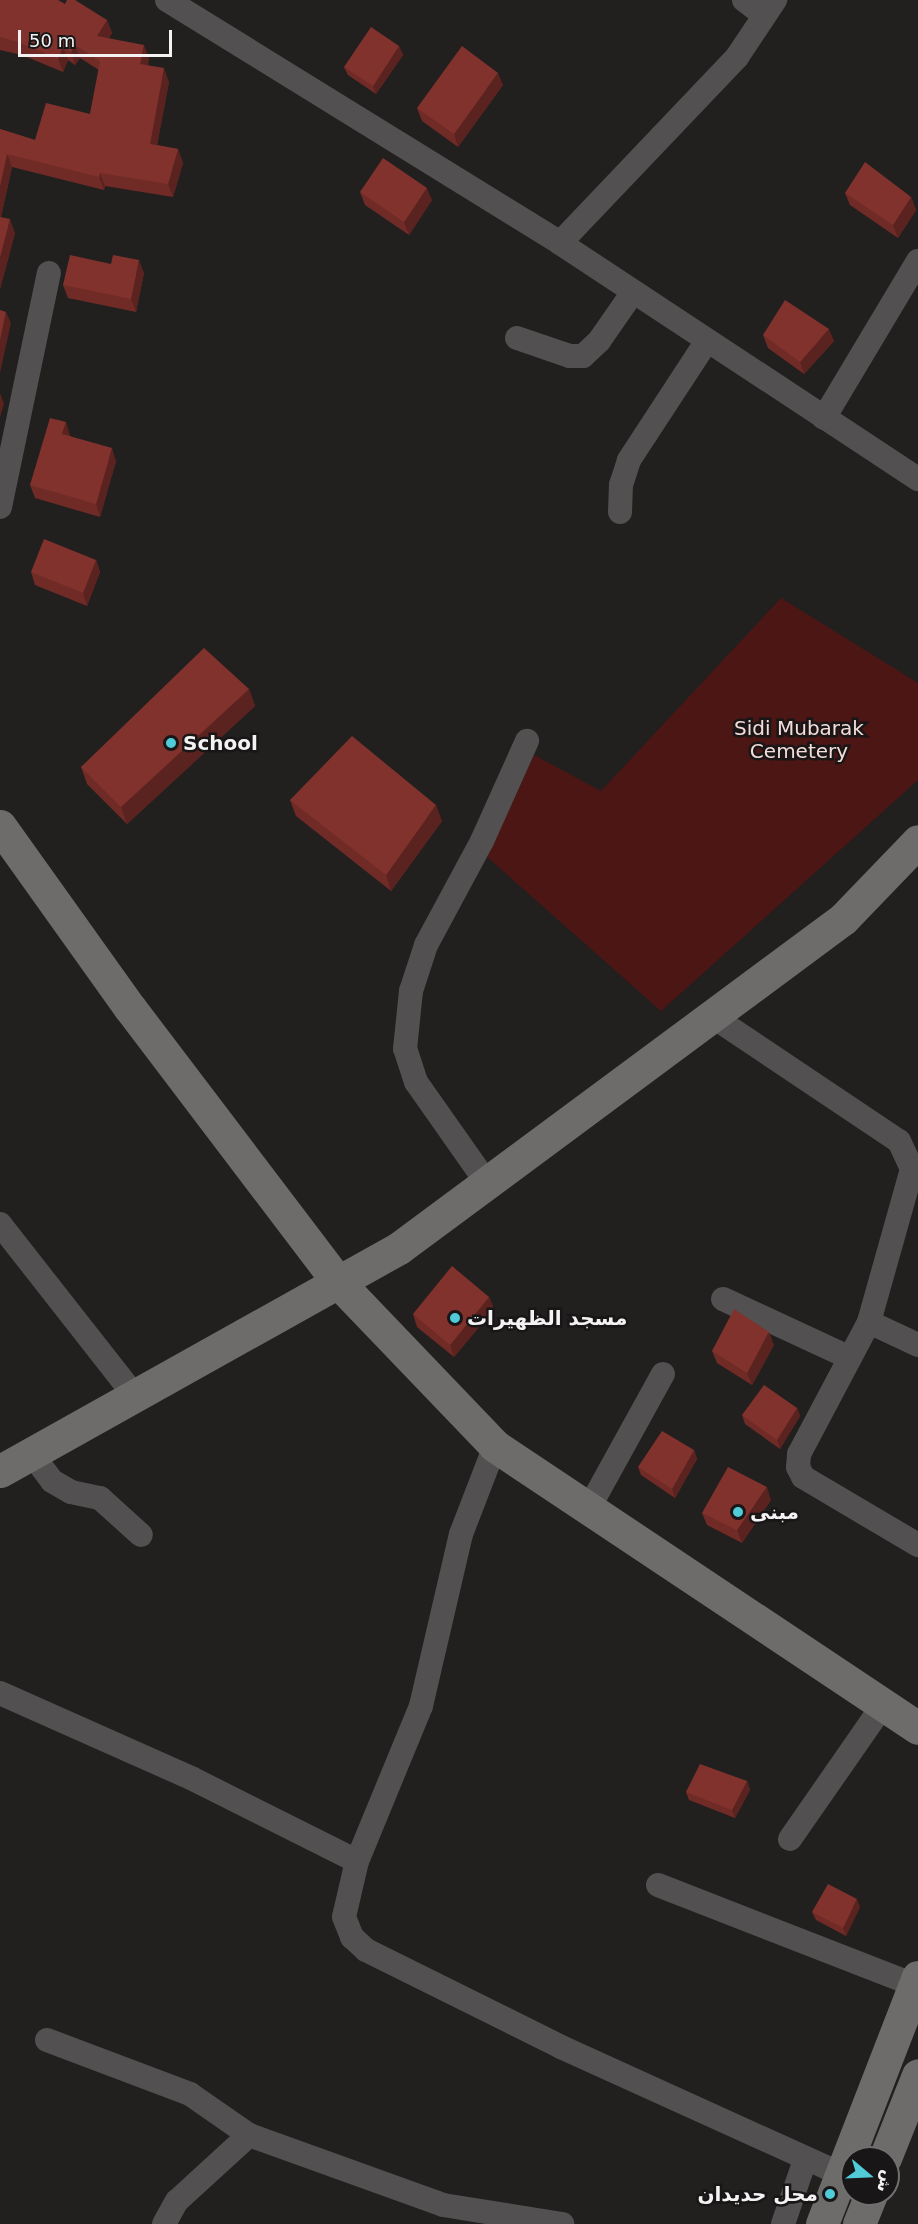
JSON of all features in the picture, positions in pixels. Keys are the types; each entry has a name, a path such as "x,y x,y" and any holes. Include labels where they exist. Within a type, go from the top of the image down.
{"street":[{"path":"167,0 560,243 918,479"},
{"path":"560,243 737,57 769,8 744,0"},
{"path":"824,418 918,261"},
{"path":"0,507 49,273"},
{"path":"517,338 570,356 583,356 599,341 633,292"},
{"path":"620,512 621,484 629,460 707,341"},
{"path":"487,1182 416,1082 405,1049 411,991 426,945 483,841 528,741"},
{"path":"0,826 130,1008 337,1281 495,1446 918,1728"},
{"path":"0,1471 399,1248 843,919 918,841"},
{"path":"712,1016 899,1142 912,1169 868,1322 799,1454 798,1467 803,1477 918,1545"},
{"path":"0,1224 134,1395"},
{"path":"723,1299 850,1358"},
{"path":"868,1322 918,1345"},
{"path":"589,1508 663,1374"},
{"path":"495,1446 461,1534 422,1706 357,1862 344,1917 352,1936 366,1950 561,2047 805,2160 839,2173"},
{"path":"31,1453 52,1481 71,1492 100,1498 141,1535"},
{"path":"0,1693 193,1779 357,1862"},
{"path":"790,1839 883,1705"},
{"path":"658,1885 916,1981 839,2173 822,2224"},
{"path":"46,2040 190,2094 249,2135 443,2205 562,2224"},
{"path":"890,2146 918,2075"},
{"path":"164,2224 177,2201 249,2135"},
{"path":"783,2224 805,2160"},
{"path":"859,2224 866,2206"}],"green space":[{"name":"Sidi Mubarak Cemetery","path":"781,598 918,683 918,780 661,1011 487,857 534,755 601,791"}],"building":[{"path":"0,0 58,0 65,4 67,0 75,0 107,20 97,36 144,45 140,64 164,68 150,144 178,149 168,184 100,173 99,177 7,154 0,186 0,129 35,140 46,103 90,114 100,61 75,45 71,52 63,47 58,59 0,37"},
{"path":"371,27 399,46 373,86 344,67"},
{"path":"462,46 498,73 454,134 417,108"},
{"path":"383,158 427,188 404,222 360,192"},
{"path":"865,162 911,197 893,225 845,193"},
{"path":"0,217 10,219 0,257"},
{"path":"70,255 111,264 113,255 139,260 131,299 63,285"},
{"path":"785,300 829,329 800,362 763,335"},
{"path":"0,310 6,312 0,341"},
{"path":"50,418 66,422 62,434 112,448 96,504 30,485"},
{"path":"44,539 96,560 83,593 31,572"},
{"path":"204,648 249,689 121,807 81,767"},
{"path":"352,736 436,805 386,875 290,800"},
{"name":"مسجد الظهيرات","path":"452,1266 489,1297 450,1345 413,1314"},
{"path":"734,1309 769,1332 747,1373 712,1351"},
{"name":"مبنى","path":"764,1385 797,1408 777,1440 742,1415"},
{"path":"662,1431 694,1450 672,1489 638,1467"},
{"name":"مبنى","path":"728,1467 767,1487 737,1530 702,1513"},
{"path":"700,1764 747,1781 732,1810 686,1792"},
{"path":"828,1884 857,1899 843,1928 812,1912"}],"place":[{"name":"School","path":"171,743"},
{"name":"مسجد الظهيرات","path":"455,1318"},
{"name":"مبنى","path":"738,1512"},
{"name":"محل حديدان","path":"830,2194"}]}
